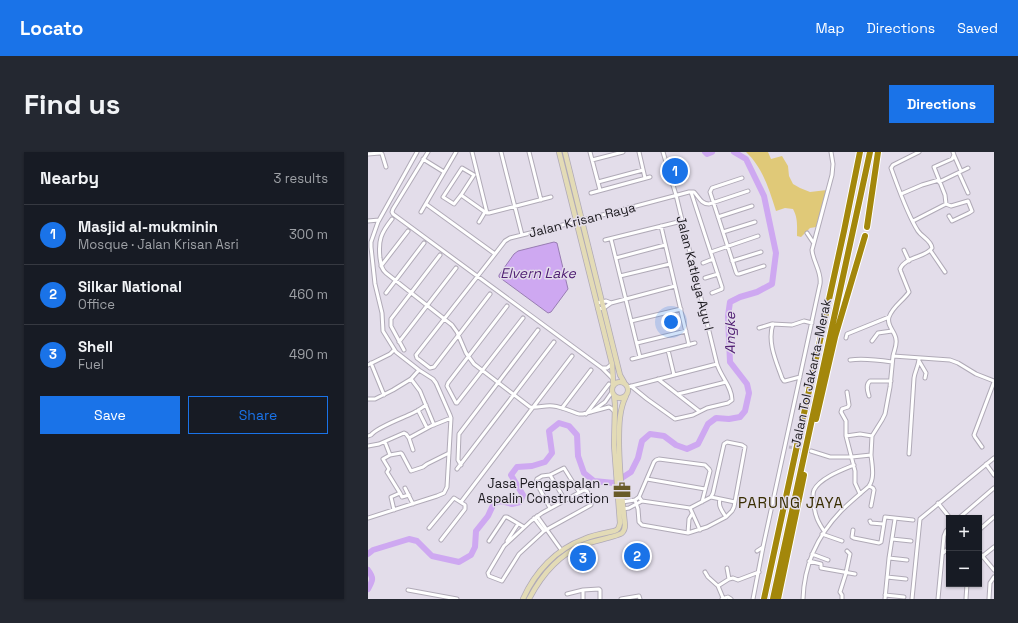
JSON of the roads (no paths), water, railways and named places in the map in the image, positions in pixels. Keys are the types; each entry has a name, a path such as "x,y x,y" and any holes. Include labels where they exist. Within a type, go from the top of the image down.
{"highway":[{"name":"Jalan Tol Jakarta–Merak","path":"764,599 860,152"},
{"name":"Jalan Tol Jakarta–Merak","path":"773,599 870,152"},
{"path":"867,227 878,152"},
{"path":"778,599 835,337 865,236"}],"street":[{"path":"368,154 380,152 386,167"},
{"path":"368,518 441,495 447,487 451,418 436,383 394,350 383,329 382,313 370,244 379,220 417,152"},
{"path":"428,152 393,209 393,214 602,368 613,380"},
{"path":"421,212 456,152"},
{"path":"472,152 486,212"},
{"path":"501,152 522,235"},
{"path":"529,152 541,200"},
{"path":"559,152 612,364 613,380 611,385 586,414"},
{"path":"565,152 620,375 628,385 628,392 622,406 619,431 617,467 621,509 618,529"},
{"path":"590,152 600,190"},
{"path":"592,160 623,152"},
{"path":"639,152 646,178"},
{"name":"Jalan Katleya Ayu I","path":"628,385 675,418 693,415 707,408 731,402 732,398 729,388 717,364 676,195 663,152"},
{"path":"753,599 821,281 812,253 813,242 832,175 833,164 831,152"},
{"path":"919,152 892,166 892,169 901,194 918,231 931,244 932,248 930,250 945,272"},
{"path":"954,154 968,193"},
{"path":"946,204 934,167 952,159 954,154"},
{"path":"423,159 444,172"},
{"path":"474,175 462,168 443,197 454,204 461,195 474,175 477,170"},
{"path":"901,194 922,185 939,181 968,168"},
{"path":"598,182 643,170"},
{"path":"591,192 650,177"},
{"path":"742,178 710,190 710,192 736,272 738,274 764,266"},
{"path":"691,192 694,192 699,199 706,204 714,203 748,192"},
{"path":"691,192 722,289 712,293"},
{"name":"Jalan Krisan Raya","path":"458,336 432,368 417,358 416,355 508,239 691,192"},
{"path":"461,195 486,212"},
{"path":"479,222 486,212 551,197"},
{"path":"913,221 946,204 951,206 968,201 972,209 971,212 951,221 949,216"},
{"path":"426,204 495,254"},
{"path":"718,217 752,206"},
{"path":"392,219 384,230 379,241 381,266 383,271 445,319 454,328 468,357 482,371 528,406 562,408 579,414 586,414 609,407 615,412"},
{"path":"368,221 379,220"},
{"path":"605,240 682,221"},
{"path":"723,232 755,222"},
{"path":"660,226 690,345"},
{"path":"381,266 408,231"},
{"path":"807,233 813,242"},
{"path":"710,252 758,236"},
{"path":"611,238 640,357"},
{"path":"386,293 424,243"},
{"path":"616,258 665,245"},
{"path":"904,250 908,260"},
{"path":"803,599 809,561 823,533 842,511 871,483 872,436 884,417 896,343 896,339 888,321 898,303 909,292 900,268 908,260 930,250"},
{"path":"732,261 761,252"},
{"path":"404,350 390,326 391,319 440,256"},
{"path":"703,263 713,259"},
{"path":"620,276 670,264"},
{"path":"368,265 373,265"},
{"path":"399,342 456,268"},
{"path":"705,278 718,274"},
{"path":"598,309 604,308 611,303 675,286"},
{"path":"458,336 490,294"},
{"path":"597,303 602,301 611,303"},
{"path":"507,306 447,384 454,402 458,403 522,318"},
{"path":"631,321 681,309"},
{"path":"846,338 848,334 852,332 889,317"},
{"path":"759,328 773,324 792,325 804,321 812,324"},
{"path":"773,324 771,332 773,351 782,378 785,381 800,378"},
{"path":"461,465 458,460 459,433 538,330"},
{"path":"872,341 878,333 892,330"},
{"path":"637,343 686,331"},
{"path":"457,469 554,342"},
{"path":"632,359 696,343"},
{"path":"384,395 370,364 390,354 394,350"},
{"path":"668,350 674,375"},
{"path":"461,502 572,356"},
{"path":"893,356 919,360 950,360 976,374 994,381 974,435 982,447"},
{"path":"850,360 859,359 892,362"},
{"path":"919,360 926,373 925,378"},
{"path":"909,454 914,378 919,360"},
{"path":"602,368 607,368 612,364"},
{"path":"611,385 617,382 622,382 628,385 717,364"},
{"path":"368,399 375,399 384,395 411,379 419,370"},
{"path":"562,408 591,370"},
{"path":"411,379 420,391 434,425"},
{"path":"658,379 699,411"},
{"path":"869,396 867,385 870,381 891,381"},
{"path":"678,394 726,382"},
{"path":"611,385 615,412 614,431 617,461"},
{"path":"847,392 850,404 848,407 842,409 841,412 846,421 846,436 856,474 855,483 860,494"},
{"path":"613,394 620,398 626,396"},
{"path":"591,412 613,394"},
{"path":"989,396 994,398"},
{"path":"368,436 380,428 426,405"},
{"path":"418,410 427,428"},
{"path":"408,438 451,418"},
{"path":"368,446 379,444 406,434 413,450"},
{"path":"846,436 860,434 872,436"},
{"path":"385,442 390,455"},
{"path":"621,509 629,508 636,504 642,501 690,508 702,502 711,497 713,493 724,444 727,442 744,446 745,449 732,511 726,516 700,530 688,533 642,525 639,522 638,509 636,504 634,500"},
{"path":"785,446 789,447"},
{"path":"811,451 830,458 871,455"},
{"path":"409,495 402,497 387,472 389,469 383,460 384,458 401,453 411,471 449,454"},
{"path":"912,599 919,520 994,458"},
{"path":"621,502 634,500 639,497 654,462 660,459 707,467 710,471 702,502"},
{"path":"986,464 994,475"},
{"path":"842,541 823,533 815,514 813,497 814,490 828,477 854,465"},
{"path":"550,508 536,482 536,480 542,476 550,475 564,468 579,492"},
{"path":"550,475 565,500"},
{"path":"647,479 705,489"},
{"path":"869,486 874,490 871,506"},
{"path":"405,488 413,504"},
{"path":"962,515 994,488"},
{"path":"504,546 536,517 579,492 584,490 587,491 592,502 591,505 546,530 519,554 503,580 500,581 489,576 488,573 504,546 518,524"},
{"path":"394,510 391,497 400,494"},
{"path":"639,497 642,501"},
{"path":"711,497 735,502"},
{"path":"429,528 453,499 455,498 465,505 465,509 441,540"},
{"path":"720,499 720,506 726,516"},
{"path":"938,503 948,515"},
{"path":"690,508 700,530"},
{"path":"529,599 544,574 566,554 582,545 618,536 622,533 625,525 621,509"},
{"path":"688,533 692,514"},
{"path":"489,541 505,517 524,527"},
{"path":"536,517 562,551"},
{"path":"982,527 994,517"},
{"path":"852,530 852,537 854,538 878,543 881,542 885,518 913,520"},
{"path":"895,519 885,597 904,597"},
{"path":"866,523 870,522 883,524"},
{"path":"523,599 539,572 569,546 585,538 618,529 624,531"},
{"path":"938,599 944,534 946,532"},
{"path":"892,539 910,540"},
{"path":"757,551 764,547"},
{"path":"994,547 982,556 994,570"},
{"path":"842,599 840,592 850,554 847,551"},
{"path":"812,554 828,560"},
{"path":"889,558 907,560"},
{"path":"809,561 820,564 821,568 855,574"},
{"path":"727,568 729,579"},
{"path":"705,572 708,577 718,586 723,599 729,598"},
{"path":"718,586 729,579 733,578 738,580 759,572"},
{"path":"887,576 906,578"},
{"path":"989,599 990,583 994,577"},
{"path":"966,599 967,587"},
{"path":"567,594 583,590 599,589 600,599"},
{"path":"408,590 457,599"},
{"path":"583,590 583,599"},
{"path":"621,599 639,596 640,599"}],"water":[{"name":"Elvern Lake","path":"554,242 557,243 568,289 551,312 548,313 499,277 499,275 514,254 518,251"}],"waterway":[{"name":"Angke","path":"705,152 707,154 712,152"},
{"name":"Angke","path":"368,554 373,550 409,539 417,541 432,556 459,562 471,555 475,547 476,531 488,516 494,503 501,501 512,504 520,502 523,495 511,475 517,467 532,466 545,462 552,453 549,431 559,423 569,426 577,435 578,456 584,473 594,481 614,483 631,472 638,458 642,441 650,434 664,436 676,445 687,449 698,444 708,424 716,418 729,419 740,417 745,411 749,393 747,384 730,362 728,316 730,302 740,297 757,292 772,284 776,253 764,196 746,159 734,152"},
{"name":"Angke","path":"368,570 372,579 368,589"}],"tunnel":[{"path":"789,447 811,451"}],"place":[{"name":"Masjid al-mukminin","path":"675,171"},
{"name":"Jasa Pengaspalan - Aspalin Construction","path":"622,490"},
{"name":"Silkar National","path":"637,556"},
{"name":"Shell","path":"583,558"}],"district":[{"name":"PARUNG JAYA","path":"791,502"}]}
